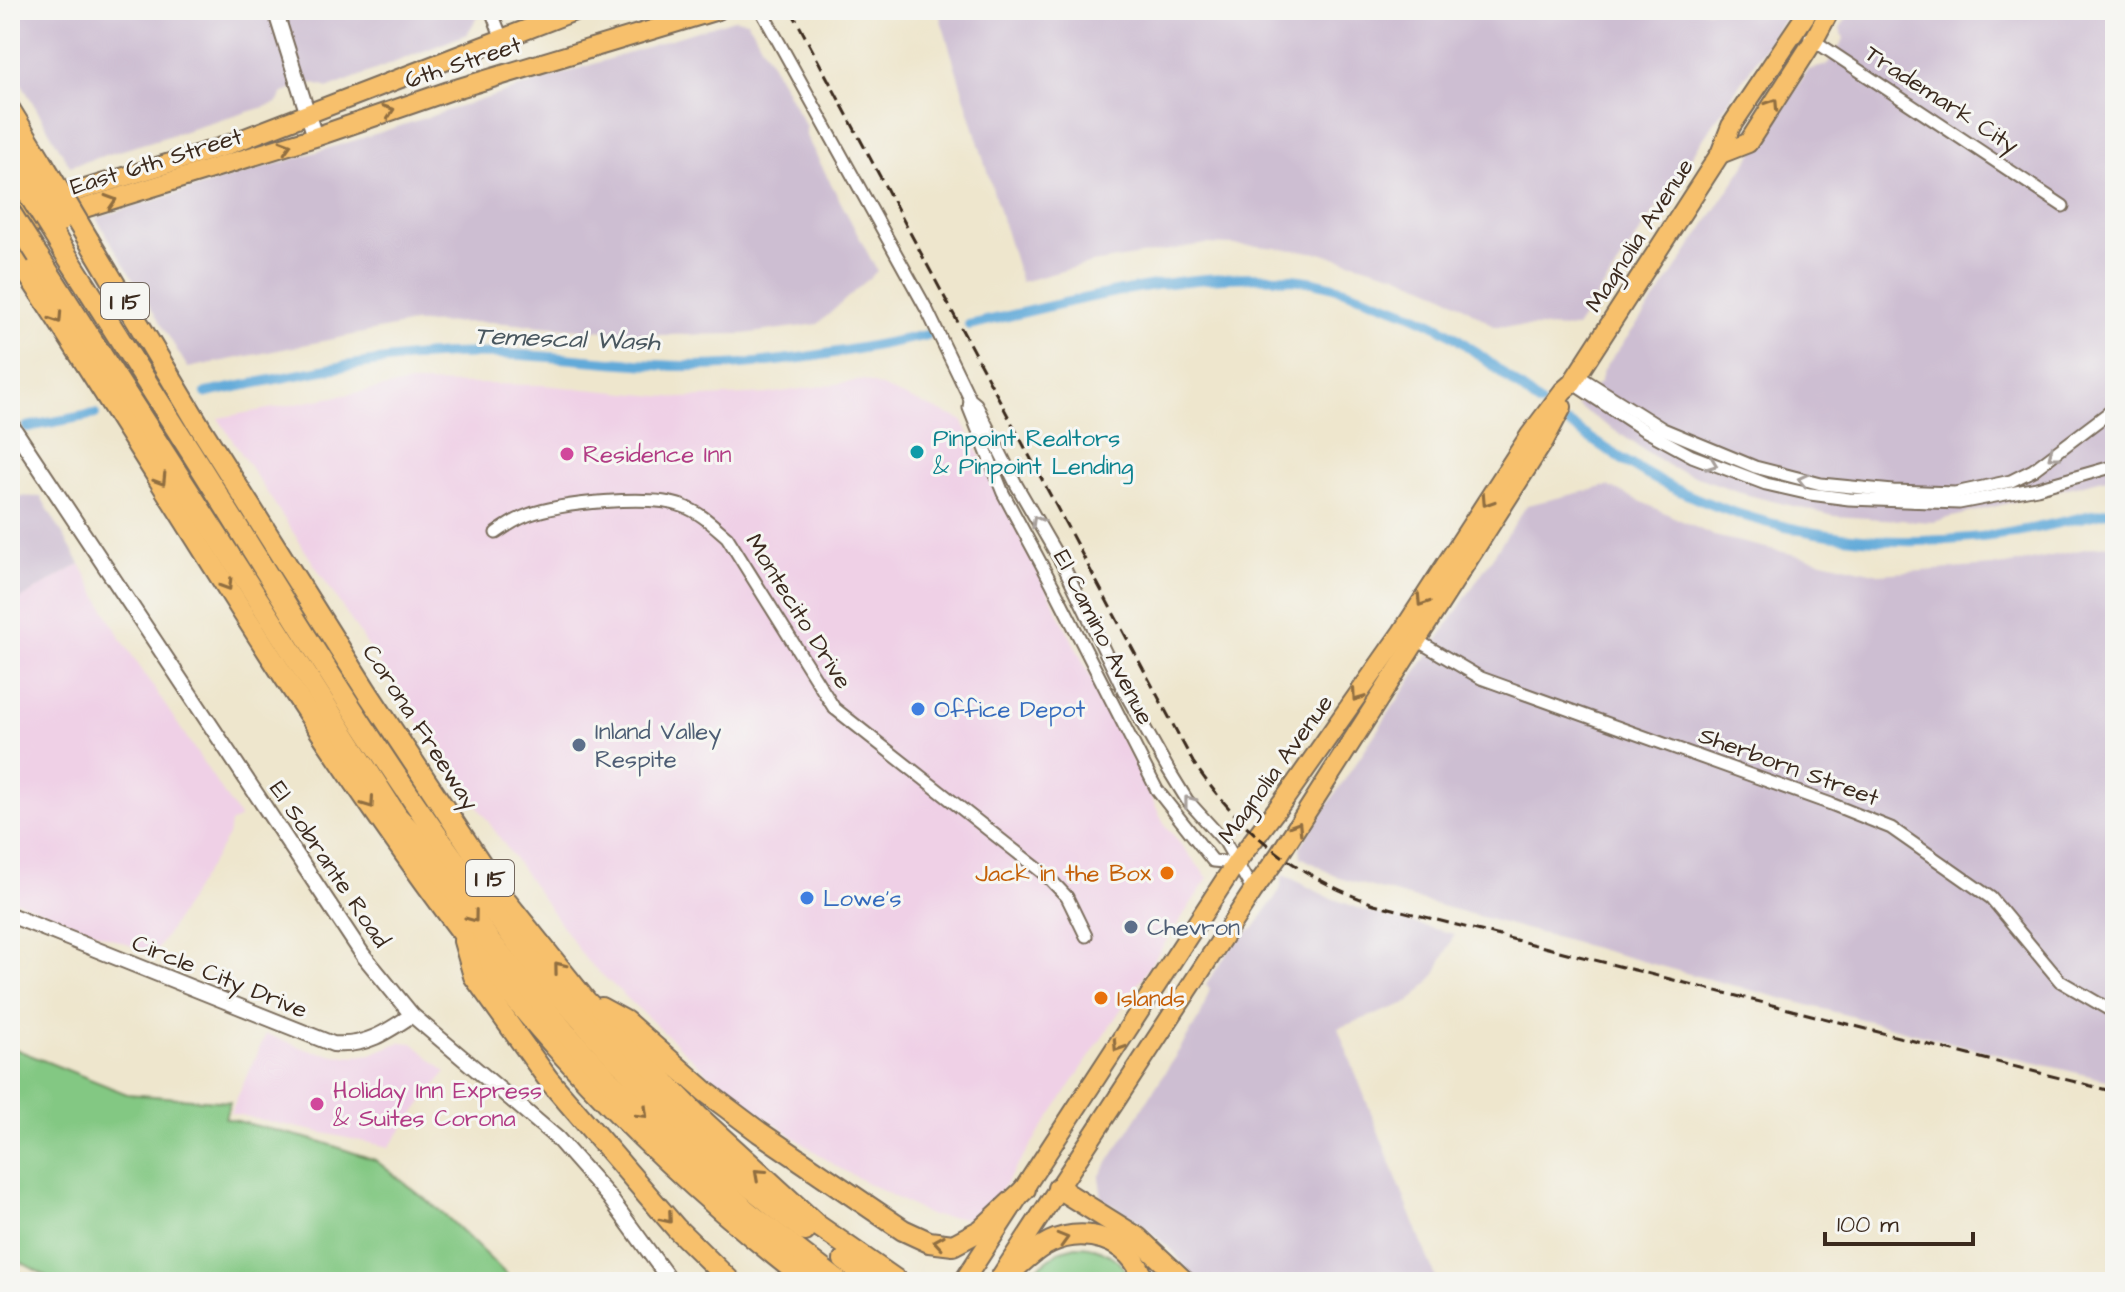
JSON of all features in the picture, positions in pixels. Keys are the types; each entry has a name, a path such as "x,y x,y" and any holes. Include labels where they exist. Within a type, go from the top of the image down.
{"highway":[{"name":"Corona Freeway","path":"10,110 21,171 50,250 171,433 367,692 505,900 586,1001 698,1116 817,1225 899,1281"},
{"path":"10,138 50,250"},
{"path":"10,212 50,250 130,368 397,816 418,825 475,890 546,981 634,1080 748,1187 872,1282"},
{"name":"Corona Freeway","path":"130,368 171,433 318,730 417,872 562,1054 664,1158 809,1282"},
{"path":"171,433 417,798 418,825 491,942 610,1081 747,1211 839,1282"},
{"path":"461,930 474,976 548,1079 676,1228 731,1282"},
{"path":"586,1001 625,1021 706,1092 759,1132 903,1230 929,1242 953,1245 981,1230 1025,1189"},
{"path":"1058,1188 1138,1238 1185,1282"},
{"path":"999,1282 1044,1245 1073,1235 1100,1236 1127,1251 1144,1282"}],"main road":[{"name":"6th Street","path":"308,114 577,10"},
{"name":"6th Street","path":"315,137 461,87 718,10"},
{"name":"Magnolia Avenue","path":"999,1282 1279,855 1410,636 1720,154 1731,126 1809,10"},
{"name":"Magnolia Avenue","path":"1720,154 1748,143 1832,10"},
{"name":"East 6th Street","path":"10,212 219,148 308,114"},
{"name":"East 6th Street","path":"10,231 315,137"},
{"name":"Magnolia Avenue","path":"963,1282 1236,863 1410,636"},
{"path":"1025,1189 1058,1188"},
{"path":"10,1277 18,1282"}],"street":[{"path":"275,10 315,137"},
{"path":"491,10 502,39"},
{"name":"El Camino Avenue","path":"761,10 927,310 970,399 976,404 1017,486 1065,569 1124,691 1187,800 1225,842 1253,891"},
{"name":"Trademark City","path":"1796,30 2063,206"},
{"path":"1570,386 1743,462 1821,484 1893,491 1955,493 2011,481 2033,470 2115,408"},
{"path":"1570,386 1692,456 1766,484 1810,494 1941,504 2037,488 2115,466"},
{"name":"El Camino Avenue","path":"970,399 969,408 1003,493 1157,790 1213,861 1236,863"},
{"name":"El Sobrante Road","path":"10,423 363,955 412,1015 557,1138 609,1197 671,1282"},
{"name":"Montecito Drive","path":"496,533 527,515 547,509 624,501 661,501 682,506 706,518 727,537 834,708 1047,876 1067,897 1086,936"},
{"name":"Sherborn Street","path":"1410,636 1481,678 1891,828 1991,898 2060,981 2115,1013"},
{"name":"Circle City Drive","path":"10,915 333,1044 347,1045 381,1036 412,1015"}],"shaded area":[{"path":"10,10 501,10 477,18 467,34 329,88 311,83 283,93 277,103 70,166 10,64"},
{"path":"938,10 1790,10 1576,328 1494,326 1444,294 1397,274 1320,253 1259,246 1206,244 1092,263 1021,282"},
{"path":"1852,10 2115,10 2115,476 1933,522 1834,516 1748,495 1672,468 1577,406 1600,382 1603,370 1663,289 1808,70 1828,65 1844,39 1840,28"},
{"path":"734,19 747,21 752,28 806,127 806,136 877,271 818,324 744,334 657,335 490,322 413,323 188,368 96,218 356,140"},
{"path":"864,380 962,420 1165,825 1208,878 982,1219 931,1216 839,1168 726,1090 586,960 415,718 218,418 410,383 543,385 680,398 767,394"},
{"path":"1608,486 1714,536 1879,574 2006,565 2115,543 2115,1082 1689,974 1339,878 1301,857 1300,847 1527,505"},
{"path":"10,496 41,497 80,564 10,605"},
{"path":"80,564 120,637 240,818 230,823 228,836 154,955 10,898 10,605"},
{"path":"1283,874 1328,897 1369,912 1454,934 1436,974 1410,1002 1338,1028 1437,1282 1196,1282 1174,1252 1136,1219 1102,1199 1099,1177 1200,1017 1210,989 1206,984 1239,937 1254,928 1280,890"},
{"path":"266,1034 311,1051 347,1057 371,1054 400,1042 413,1043 446,1072 389,1147 230,1113"}],"green space":[{"path":"10,1047 127,1094 230,1102 225,1118 322,1142 375,1160 444,1214 514,1282 57,1282 10,1256"},
{"path":"1076,1246 1094,1248 1110,1255 1123,1266 1133,1282 1043,1282 1040,1274 1033,1271 1061,1250"}],"waterway":[{"name":"Temescal Wash","path":"969,325 1175,282 1258,277 1300,280 1352,293 1433,324 1472,350 1540,404"},
{"name":"Temescal Wash","path":"206,393 328,369 420,356 509,354 652,365 712,366 805,357 927,335"},
{"name":"Temescal Wash","path":"27,427 95,414"},
{"name":"Temescal Wash","path":"1569,424 1642,472 1703,501 1777,525 1815,533 1893,541 1932,541 2025,530 2115,510"}],"railway":[{"path":"791,10 1193,762 1230,809 1272,848 1319,880 1374,904 2115,1092"}],"place":[{"name":"Pinpoint Realtors & Pinpoint Lending","path":"917,452"},
{"name":"Residence Inn","path":"567,454"},
{"name":"Office Depot","path":"918,709"},
{"name":"Inland Valley Respite","path":"579,745"},
{"name":"Jack in the Box","path":"1167,873"},
{"name":"Lowe's","path":"807,898"},
{"name":"Chevron","path":"1131,927"},
{"name":"Islands","path":"1101,998"},
{"name":"Holiday Inn Express & Suites Corona","path":"317,1104"}]}
